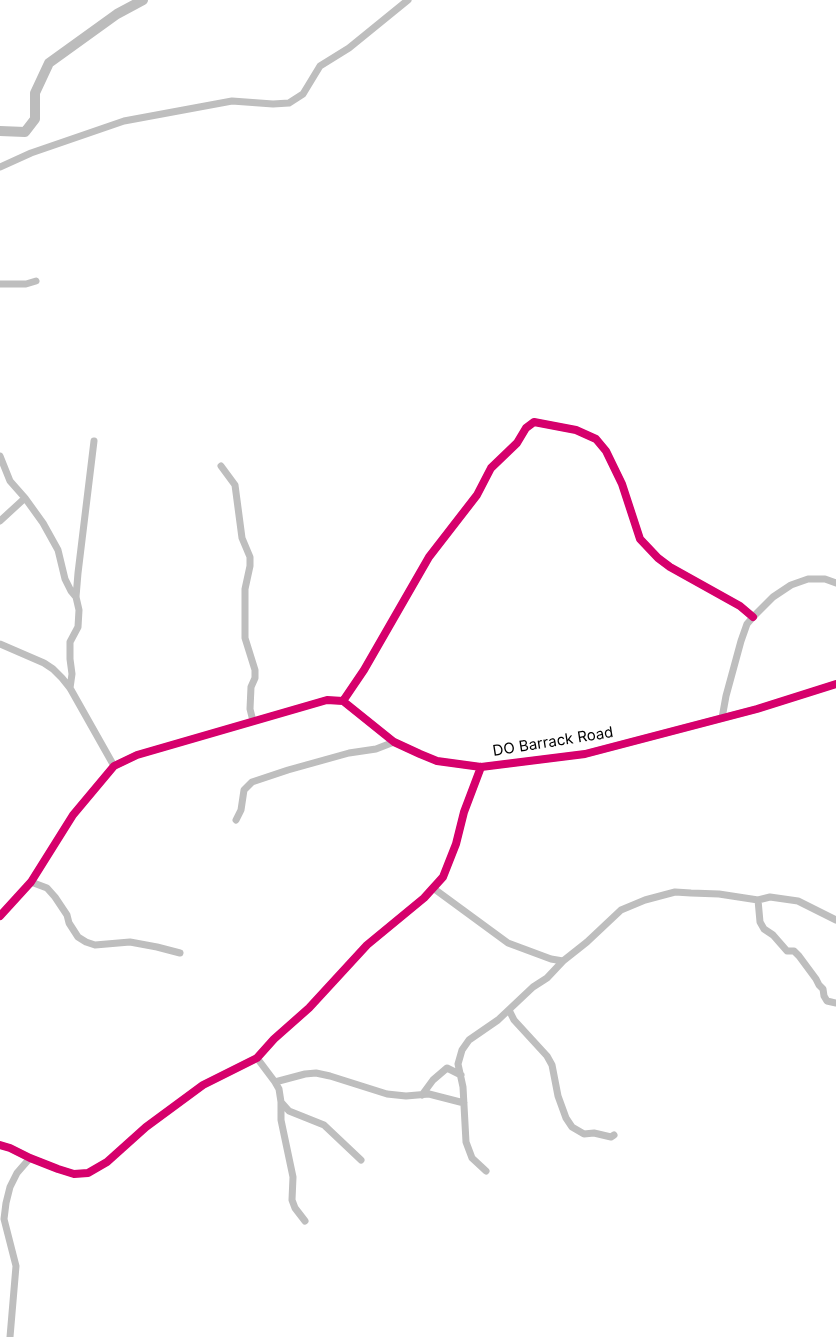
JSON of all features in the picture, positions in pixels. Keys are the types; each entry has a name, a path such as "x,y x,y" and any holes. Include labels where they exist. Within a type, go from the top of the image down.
{"street":[{"path":"0,167 31,153 124,121 232,101 273,104 289,102 303,94 320,66 349,48 408,0"},
{"path":"0,284 26,284 36,281"},
{"path":"0,916 31,882 74,815 114,766 137,755 326,700 344,701 429,557 478,495 491,468 517,443 526,428 534,422 576,430 596,439 606,451 622,484 640,539 658,558 670,567 740,606 752,617"},
{"path":"70,688 72,674 70,642 78,627 79,610 76,597 94,441"},
{"path":"0,456 10,481 43,523 58,550 65,579 76,597"},
{"path":"221,466 234,485 242,538 250,557 245,589 245,638 255,670 255,678 251,687 250,709 253,721"},
{"path":"0,521 25,498"},
{"path":"722,718 741,641 747,624 752,617 774,597 791,585 808,579 836,583"},
{"path":"0,644 44,663 53,669 70,688 114,766"},
{"name":"DO Barrack Road","path":"344,701 394,742 438,761 481,767 585,754 647,739 836,684"},
{"path":"236,820 241,810 244,790 252,782 288,770 376,749 394,742"},
{"path":"0,1145 74,1174 88,1173 107,1162 146,1127 203,1084 257,1058 274,1039 309,1008 367,946 443,878 456,844 464,812 481,767"},
{"path":"31,882 47,888 67,915 69,923 78,937 86,942 95,945 130,942 180,953"},
{"path":"433,888 508,943 551,959 563,961"},
{"path":"486,1171 476,1164 470,1154 465,1132 464,1103 458,1064 462,1050 469,1040 498,1020 533,987 548,978 563,961 587,942 621,910 645,900 675,892 719,894 758,900 770,897 798,900 836,920"},
{"path":"758,900 760,922 764,929 787,951 794,951 799,956 823,989 827,1001 836,1003"},
{"path":"508,1010 514,1020 547,1056 552,1065 558,1096 566,1118 572,1127 584,1134 594,1133 611,1137 614,1135"},
{"path":"257,1058 279,1089 281,1120 293,1177 292,1200 295,1208 305,1221"},
{"path":"422,1095 432,1080 447,1068 461,1075"},
{"path":"275,1082 305,1074 316,1074 337,1078 387,1094 440,1096 464,1103"},
{"path":"281,1102 289,1111 324,1125 361,1160"},
{"path":"10,1337 16,1266 4,1219 10,1187 17,1173 30,1158"}],"waterway":[{"path":"0,131 25,132 35,119 35,93 49,63 117,14 143,0"}],"cycle path":[{"path":"343,701 364,670 429,557 477,495 491,468 517,443 526,428 534,422 576,430 596,439 606,451 622,484 640,539 658,558 670,567 740,606 753,617"},
{"path":"0,916 31,882 73,815 114,766 137,755 327,700 343,701 394,742 420,754 437,761 481,767 585,754 757,709 836,684"},
{"path":"0,1145 58,1169 74,1174 88,1173 107,1162 146,1127 203,1085 257,1058 274,1039 309,1008 367,945 424,898 443,877 456,844 464,812 481,767"}]}
